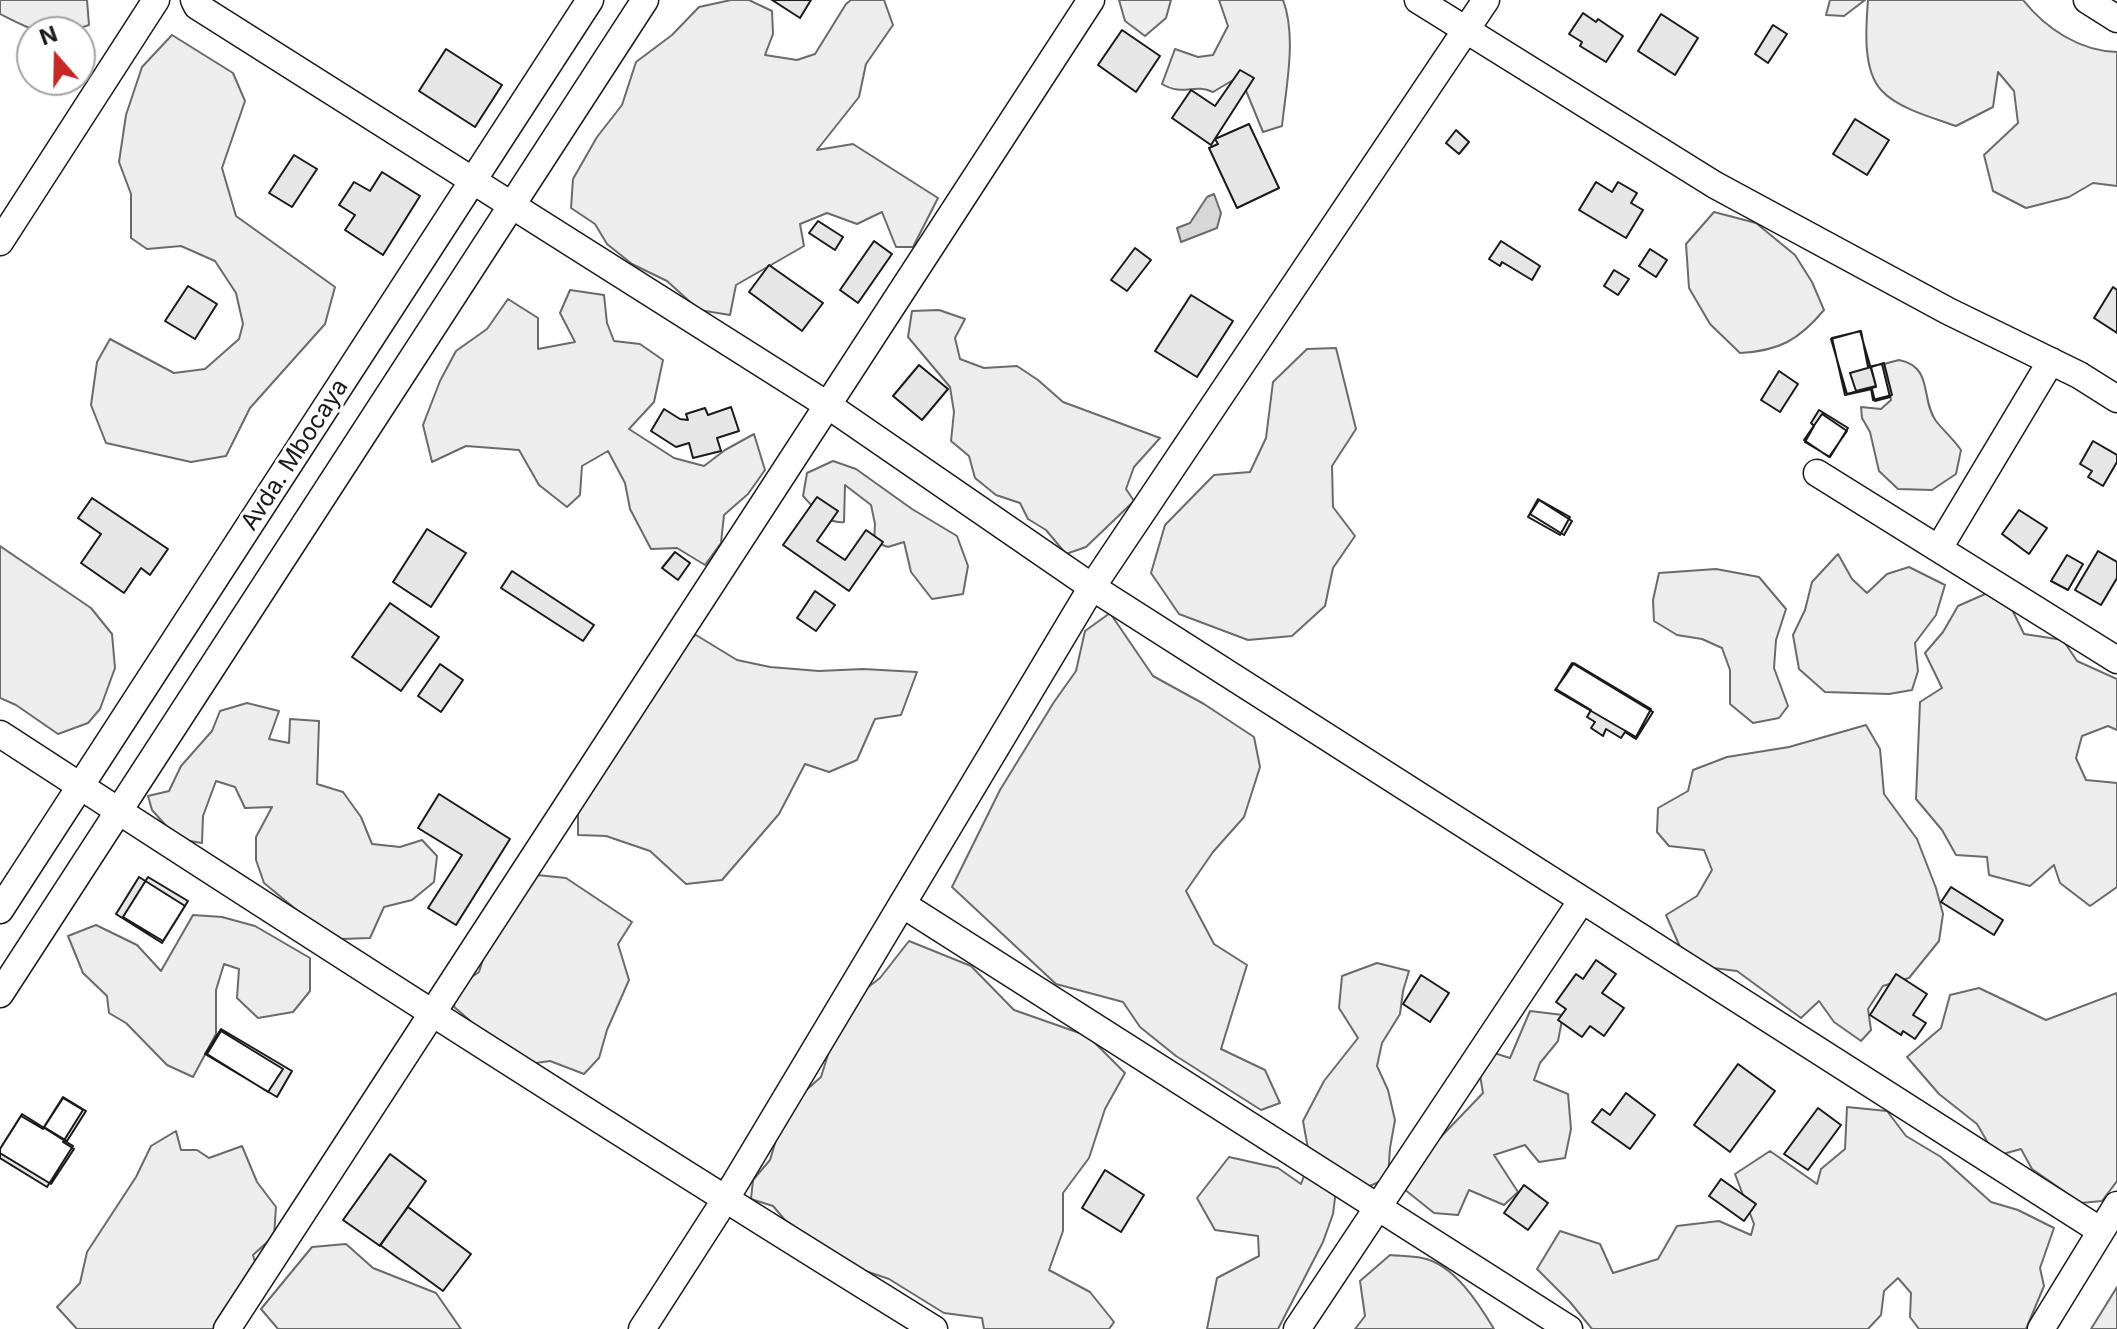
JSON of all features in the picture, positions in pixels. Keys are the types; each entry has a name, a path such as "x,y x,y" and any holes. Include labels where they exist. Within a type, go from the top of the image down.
{"street":[{"path":"0,242 156,0"},
{"path":"194,0 197,6 829,406 1092,587 2101,1231"},
{"name":"Avda. Mbocaya","path":"0,910 590,0"},
{"path":"0,994 645,0"},
{"path":"227,1329 1091,0"},
{"path":"1418,0 1715,185 1948,311 2051,361 2117,399"},
{"path":"642,1329 725,1200 1092,587 1486,0"},
{"path":"2087,0 2117,19"},
{"path":"1939,548 2051,361"},
{"path":"1817,473 2117,660"},
{"path":"0,734 433,1014 934,1329"},
{"path":"1297,1329 1582,900"},
{"path":"902,904 1569,1329"},
{"path":"2041,1329 2117,1205"}],"shaded area":[{"path":"0,0 87,0 88,16 16,16 16,21 0,14"},
{"path":"731,0 749,0 772,11 773,34 765,55 797,60 815,54 851,0 884,0 893,25 866,64 859,97 817,150 853,144 938,198 913,247 896,247 882,212 857,224 827,213 800,224 804,246 736,285 730,315 699,310 667,281 632,264 607,244 595,224 571,208 573,179 597,137 622,105 636,62 672,35 699,7"},
{"path":"1119,0 1171,0 1166,18 1145,36 1125,21"},
{"path":"1219,0 1283,0 1290,46 1282,126 1263,132 1240,76 1213,92 1176,89 1162,84 1175,49 1198,57 1213,55 1228,26"},
{"path":"1830,0 1865,0 1844,16 1826,15"},
{"path":"1868,0 2023,0 2053,29 2077,43 2117,52 2117,186 2093,183 2069,197 2026,208 1993,191 1984,155 2018,123 2014,91 1998,72 1993,107 1956,126 1898,103 1882,91 1871,72 1867,48"},
{"path":"172,35 233,73 245,101 222,168 236,216 335,287 325,324 250,408 226,456 191,462 106,443 91,405 97,362 110,339 174,373 205,369 239,339 243,324 236,293 215,261 181,246 147,249 131,238 131,194 119,162 126,115 142,67"},
{"path":"1214,194 1221,213 1217,228 1181,242 1177,228 1190,223 1207,197"},
{"path":"1714,212 1756,223 1795,255 1812,282 1824,310 1797,336 1766,350 1740,353 1710,324 1689,288 1686,244"},
{"path":"570,290 604,295 607,323 614,341 640,344 663,360 654,402 629,429 674,458 704,466 754,434 765,470 748,494 724,515 721,543 705,565 677,548 651,549 630,509 625,483 608,451 582,466 580,495 567,507 539,485 519,450 466,446 432,462 423,425 456,351 487,329 508,299 538,318 538,349 575,342 560,313"},
{"path":"939,310 965,319 955,338 960,359 984,368 1017,366 1063,402 1160,438 1134,467 1126,489 1134,501 1086,547 1066,554 1046,530 1028,519 1020,503 996,495 975,478 969,456 951,441 954,412 950,387 908,337 912,311"},
{"path":"1336,348 1356,429 1332,466 1333,507 1355,536 1333,568 1325,606 1292,636 1248,640 1179,614 1151,573 1165,525 1214,475 1250,472 1266,438 1273,382 1307,349"},
{"path":"1899,360 1917,369 1925,385 1931,412 1961,450 1956,474 1932,490 1898,489 1879,471 1870,432 1862,418 1861,407 1881,409 1891,400 1884,364"},
{"path":"833,461 856,469 957,536 968,566 963,594 932,599 911,572 904,542 888,547 874,542 875,524 871,505 845,485 844,522 826,518 803,496 807,473"},
{"path":"0,546 91,608 112,634 115,668 100,709 88,723 58,734 16,705 0,698"},
{"path":"1838,554 1852,579 1867,593 1887,574 1909,567 1945,585 1936,615 1915,643 1918,671 1912,690 1889,694 1825,692 1799,669 1793,635 1805,610 1812,582"},
{"path":"1716,569 1759,577 1786,609 1776,640 1774,668 1788,706 1779,718 1753,723 1730,704 1730,670 1722,648 1702,639 1677,635 1654,621 1653,600 1659,573"},
{"path":"2001,587 2024,634 2063,640 2077,661 2117,679 2117,730 2108,726 2082,736 2076,758 2086,780 2117,783 2117,887 2090,906 2060,883 2054,865 2030,886 1989,875 1987,857 1956,855 1942,830 1916,799 1920,702 1942,688 1925,653 1943,632 1958,606"},
{"path":"1110,613 1153,676 1254,737 1260,767 1244,817 1213,852 1186,891 1214,944 1247,965 1221,1049 1265,1070 1280,1103 1261,1110 1176,1056 1140,1027 1123,1002 1056,984 952,887 1000,790 1076,671 1085,631"},
{"path":"696,635 737,660 770,667 917,672 901,715 875,719 857,760 829,772 805,764 779,814 722,880 686,884 650,851 606,836 578,835 578,806 662,657"},
{"path":"247,703 279,711 269,739 289,743 290,719 319,721 317,784 343,792 361,817 372,844 400,847 422,840 437,856 434,882 412,900 384,907 370,938 341,939 298,911 264,883 256,860 256,837 272,807 245,808 235,787 216,781 203,816 202,843 178,839 152,810 148,796 169,791 181,766 212,731 220,711"},
{"path":"1866,725 1880,749 1884,794 1917,839 1943,914 1939,941 1909,978 1883,986 1868,1009 1871,1030 1861,1041 1834,1022 1819,1001 1801,1018 1737,971 1705,967 1680,947 1666,915 1697,896 1712,870 1704,850 1669,846 1657,832 1658,808 1688,791 1693,770 1727,757 1789,747"},
{"path":"537,875 566,878 632,922 618,944 629,980 607,1030 599,1058 584,1074 550,1061 515,1066 454,1007 457,987 479,972 496,918"},
{"path":"193,915 222,917 255,926 310,958 310,991 293,1012 258,1018 237,998 239,969 224,964 216,990 216,1034 193,1077 167,1065 126,1023 109,1013 107,996 83,973 68,936 96,925 137,945 161,971"},
{"path":"909,941 971,966 1014,1010 1088,1036 1125,1073 1105,1109 1089,1158 1063,1193 1063,1231 1049,1270 1090,1292 1114,1322 1109,1329 984,1329 982,1318 944,1313 889,1279 848,1265 785,1220 773,1206 751,1199 753,1180 770,1160 776,1140 804,1092 821,1077 830,1048 863,991 880,978"},
{"path":"1377,963 1409,971 1400,1014 1382,1043 1377,1066 1388,1090 1395,1120 1388,1178 1356,1192 1337,1182 1333,1214 1323,1242 1278,1329 1207,1329 1217,1278 1259,1256 1258,1236 1215,1230 1197,1198 1229,1157 1278,1168 1301,1184 1310,1160 1303,1121 1324,1081 1358,1038 1339,1008 1342,976"},
{"path":"1979,988 2046,1020 2117,993 2117,1181 2102,1201 2081,1203 2032,1169 2021,1149 2003,1154 1988,1143 1977,1124 1939,1094 1907,1057 1941,1028 1950,995"},
{"path":"1530,1011 1563,1015 1558,1041 1540,1063 1534,1080 1568,1094 1571,1129 1565,1158 1539,1162 1525,1145 1494,1155 1518,1192 1504,1205 1469,1190 1458,1215 1434,1213 1404,1189 1412,1167 1483,1093 1479,1069 1494,1053 1510,1058"},
{"path":"1847,1107 1887,1111 1906,1136 1941,1157 1991,1202 2018,1210 2054,1228 2040,1268 2044,1286 2026,1329 1919,1329 1910,1317 1911,1293 1898,1278 1884,1291 1881,1315 1868,1329 1592,1329 1537,1269 1560,1231 1600,1244 1613,1273 1658,1259 1677,1226 1719,1221 1751,1235 1754,1224 1735,1174 1770,1151 1817,1184 1821,1169 1845,1149"},
{"path":"176,1131 181,1150 197,1150 209,1158 242,1146 257,1182 276,1207 274,1236 253,1255 260,1278 224,1329 77,1329 57,1307 80,1283 87,1252 136,1177 151,1146"},
{"path":"346,1244 373,1268 436,1293 461,1329 278,1329 261,1309 312,1247"},
{"path":"1390,1255 1422,1258 1445,1268 1464,1286 1494,1329 1355,1329 1365,1316 1360,1281"},
{"path":"2117,1287 2117,1329 2091,1329"}],"building":[{"path":"772,0 811,0 800,18"},
{"path":"1583,13 1623,36 1606,62 1580,46 1582,42 1569,34"},
{"path":"1661,14 1698,38 1675,75 1638,51"},
{"path":"1773,25 1787,34 1768,63 1755,54"},
{"path":"1122,30 1160,56 1136,92 1098,65"},
{"path":"446,49 502,85 475,127 419,91"},
{"path":"1240,70 1254,78 1211,145 1172,118 1191,90 1215,106"},
{"path":"1855,119 1889,140 1867,175 1833,154"},
{"path":"1249,124 1279,188 1237,208 1209,148 1218,144 1215,139"},
{"path":"1456,130 1469,142 1459,154 1446,143"},
{"path":"294,155 317,169 292,207 269,193"},
{"path":"382,172 420,196 383,255 345,230 355,215 339,205 354,182 370,191"},
{"path":"1596,182 1612,192 1618,182 1637,193 1631,203 1643,210 1626,238 1579,210"},
{"path":"818,221 843,237 835,250 809,233"},
{"path":"874,241 892,254 858,303 840,290"},
{"path":"1501,241 1540,266 1532,280 1502,262 1500,266 1489,259"},
{"path":"1135,248 1151,260 1127,291 1111,280"},
{"path":"1650,249 1667,260 1656,277 1639,266"},
{"path":"769,265 823,303 802,331 749,292"},
{"path":"1614,270 1629,279 1618,295 1604,286"},
{"path":"188,286 217,304 195,339 165,321"},
{"path":"2113,287 2117,290 2117,333 2094,318"},
{"path":"1191,295 1233,321 1197,377 1155,351"},
{"path":"1860,331 1876,386 1847,394 1831,339"},
{"path":"1861,331 1868,367 1882,364 1890,397 1875,401 1872,389 1845,395 1832,338"},
{"path":"1884,363 1892,395 1873,400 1871,388 1876,387 1871,367"},
{"path":"919,365 948,389 922,420 893,396"},
{"path":"1871,367 1876,386 1856,391 1850,373"},
{"path":"1779,371 1798,384 1780,412 1761,400"},
{"path":"731,407 739,431 717,438 721,451 693,458 689,443 676,447 651,431 664,409 680,419 688,420 686,414 705,408 708,415"},
{"path":"1819,410 1848,428 1830,457 1805,442"},
{"path":"1822,414 1847,431 1829,457 1804,440"},
{"path":"2093,441 2117,455 2117,462 2103,486 2088,477 2092,471 2080,464"},
{"path":"817,497 838,511 817,541 845,560 866,530 883,542 849,591 783,545"},
{"path":"92,498 168,549 150,575 141,568 124,593 81,563 101,534 78,518"},
{"path":"1538,499 1570,517 1560,535 1528,517"},
{"path":"1539,500 1572,521 1564,535 1530,514"},
{"path":"2019,510 2047,528 2029,554 2002,534"},
{"path":"427,529 466,553 431,607 393,582"},
{"path":"2098,551 2117,562 2117,578 2101,605 2075,590"},
{"path":"675,552 690,563 678,580 662,568"},
{"path":"2067,555 2083,564 2068,590 2051,581"},
{"path":"512,571 594,625 583,641 501,588"},
{"path":"815,591 835,605 816,631 797,618"},
{"path":"390,603 439,637 401,691 352,657"},
{"path":"1572,663 1653,712 1636,739 1625,732 1621,738 1606,729 1603,736 1591,728 1595,722 1587,717 1591,710 1556,689"},
{"path":"1574,663 1651,709 1636,737 1555,690"},
{"path":"440,664 463,680 441,712 418,696"},
{"path":"439,794 510,839 456,925 428,908 462,855 418,828"},
{"path":"139,877 185,906 162,943 116,914"},
{"path":"148,877 188,901 163,941 123,917"},
{"path":"1951,887 2003,920 1994,935 1941,902"},
{"path":"1596,960 1616,974 1602,993 1624,1008 1604,1036 1590,1026 1582,1037 1558,1020 1566,1009 1556,1002 1576,974 1583,979"},
{"path":"1896,974 1927,994 1913,1015 1926,1023 1915,1039 1903,1031 1901,1035 1870,1015"},
{"path":"1421,975 1449,993 1430,1022 1403,1004"},
{"path":"221,1029 292,1071 277,1097 205,1054"},
{"path":"221,1031 283,1069 268,1092 207,1054"},
{"path":"1738,1064 1775,1091 1730,1152 1694,1125"},
{"path":"1626,1093 1655,1115 1630,1149 1592,1122 1602,1109 1610,1115"},
{"path":"63,1097 86,1111 67,1141 44,1127"},
{"path":"63,1098 83,1110 63,1142 74,1149 51,1184 0,1153 0,1149 21,1116 43,1129"},
{"path":"1818,1108 1841,1125 1808,1170 1784,1154"},
{"path":"22,1114 73,1146 47,1187 0,1158 0,1149"},
{"path":"390,1154 426,1181 380,1246 343,1220"},
{"path":"1105,1170 1144,1195 1121,1232 1082,1208"},
{"path":"1721,1179 1756,1204 1744,1221 1709,1196"},
{"path":"1524,1185 1548,1203 1528,1230 1504,1213"},
{"path":"408,1207 471,1254 443,1291 380,1245"}]}
